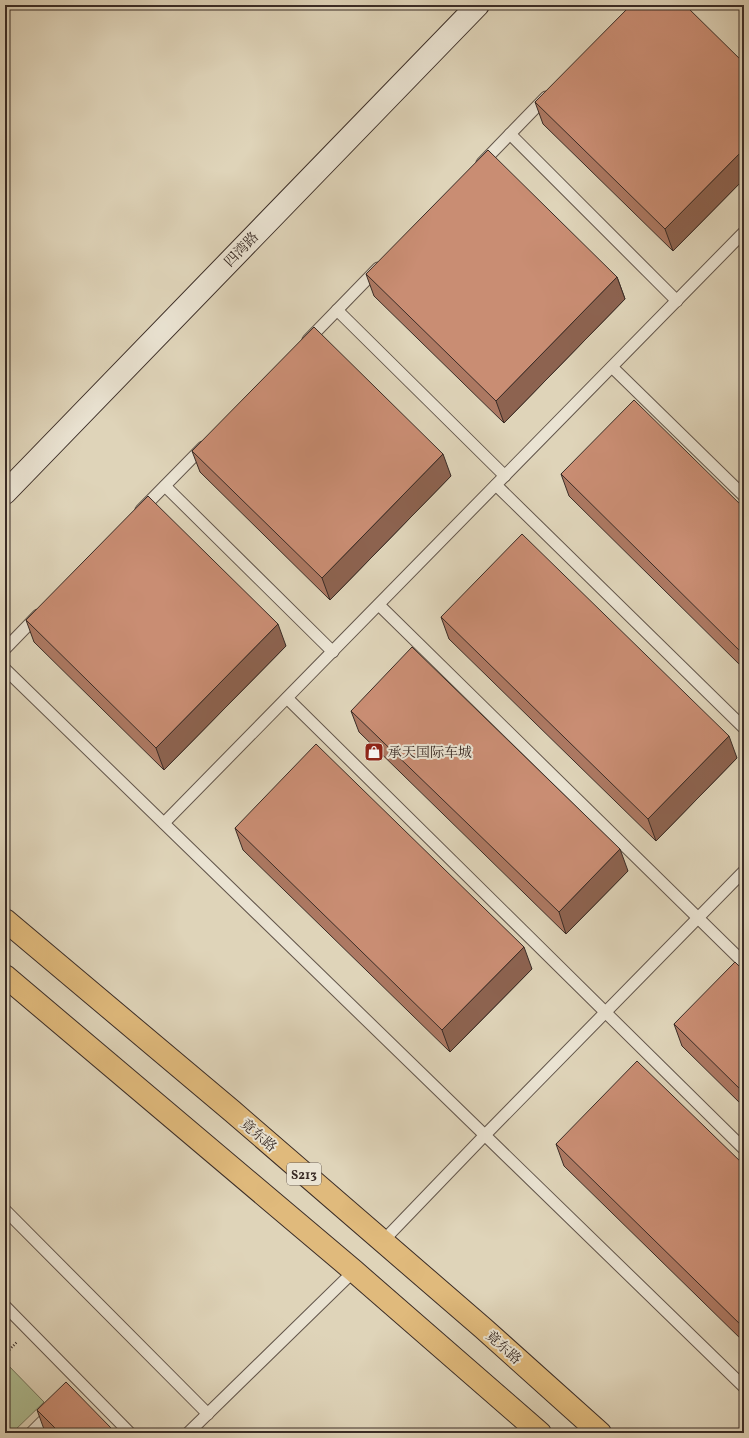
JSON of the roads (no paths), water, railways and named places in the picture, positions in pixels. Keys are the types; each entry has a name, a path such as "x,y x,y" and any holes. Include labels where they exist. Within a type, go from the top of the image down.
{"main road":[{"name":"竟东路","path":"5,920 232,1112 483,1328 600,1433"},
{"path":"5,976 354,1271 540,1433"}],"street":[{"name":"四湾路","path":"5,493 478,5"}],"lane":[{"path":"477,168 554,89"},
{"path":"510,134 677,301"},
{"path":"164,824 744,232"},
{"path":"298,350 388,259"},
{"path":"338,310 505,476"},
{"path":"612,367 744,496"},
{"path":"132,520 210,441"},
{"path":"496,485 744,728"},
{"path":"165,486 333,652"},
{"path":"379,604 744,963"},
{"path":"5,649 44,610"},
{"path":"5,669 744,1386"},
{"path":"288,698 744,1149"},
{"path":"382,1242 744,871"},
{"path":"5,1210 208,1414"},
{"path":"188,1433 354,1271"},
{"path":"5,1306 78,1386 130,1433"},
{"path":"31,1433 59,1406"}],"place":[{"name":"承天国际车城","path":"374,752"}]}
